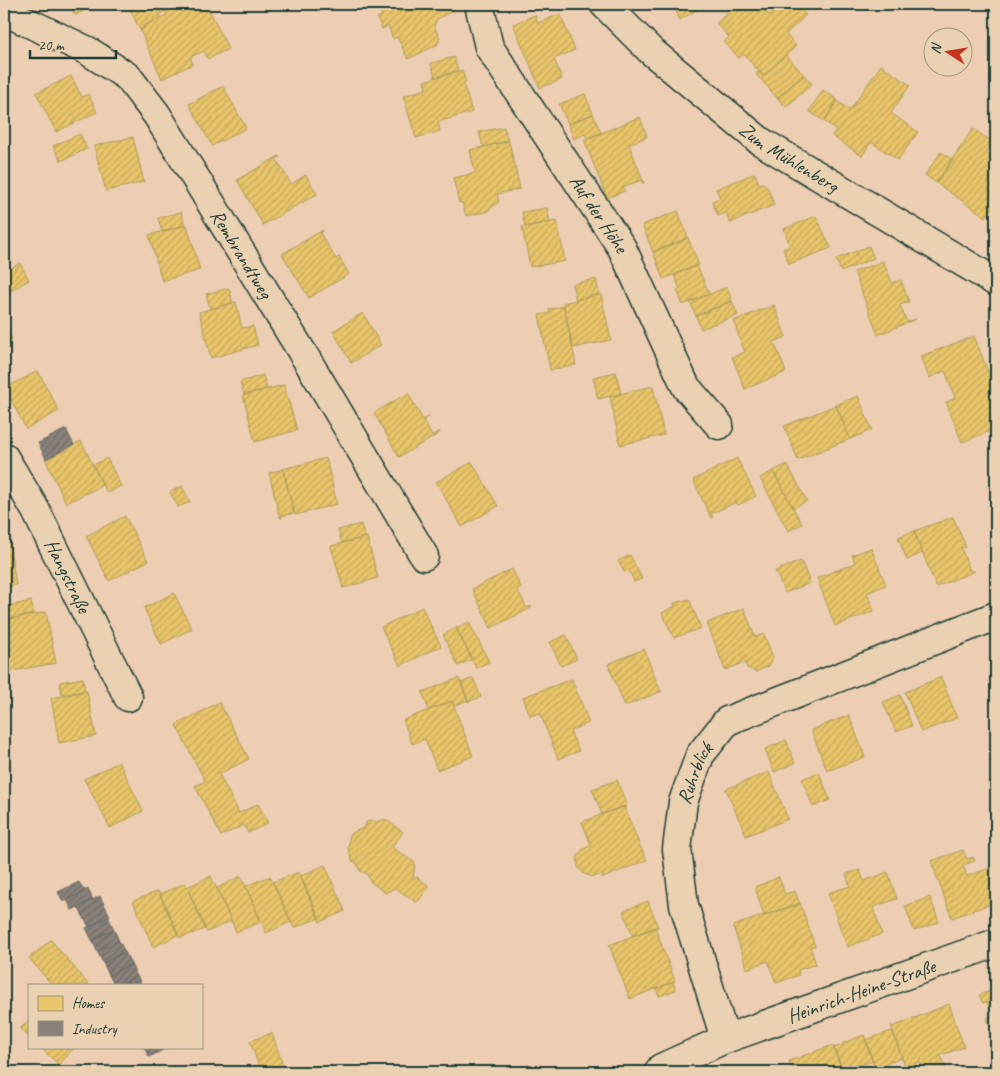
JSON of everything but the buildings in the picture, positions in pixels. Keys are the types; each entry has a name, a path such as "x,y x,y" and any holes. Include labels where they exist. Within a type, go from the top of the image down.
{"street":[{"name":"Auf der Höhe","path":"480,4 489,47 622,248 686,387 719,425"},
{"name":"Zum Mühlenberg","path":"604,4 651,51 760,140 996,282"},
{"name":"Rembrandtweg","path":"4,11 88,51 128,77 157,115 424,556"},
{"name":"Hangstraße","path":"4,457 35,509 128,697"},
{"name":"Ruhrblick","path":"725,1039 684,905 677,849 684,802 700,755 727,721 996,616"},
{"name":"Heinrich-Heine-Straße","path":"725,1039 996,944"},
{"path":"658,1072 661,1068 725,1039"}]}
